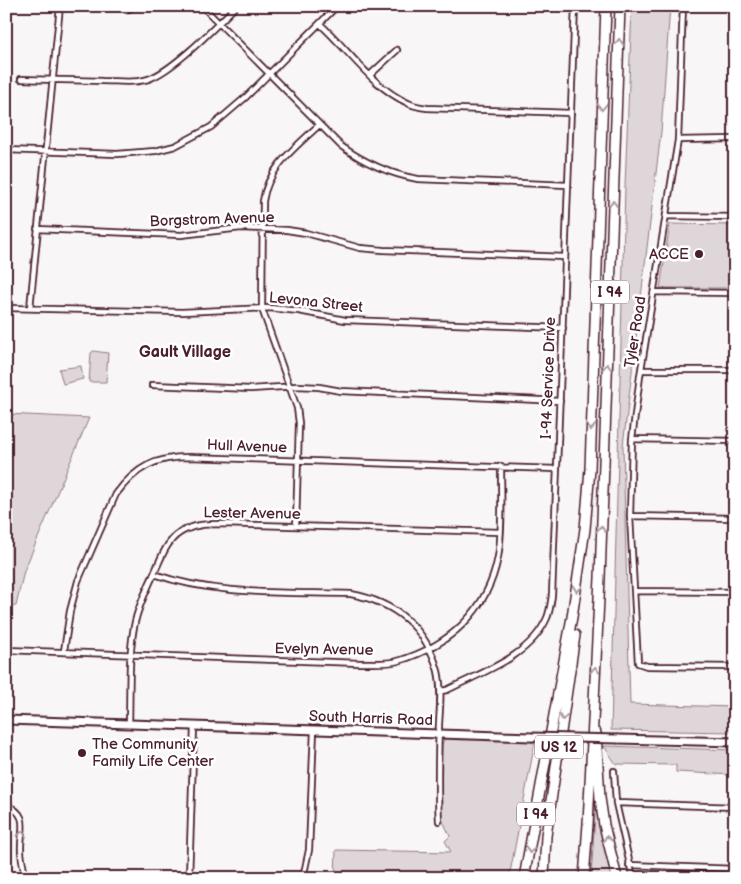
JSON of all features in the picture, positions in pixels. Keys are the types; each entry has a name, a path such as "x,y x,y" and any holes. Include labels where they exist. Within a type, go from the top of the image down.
{"highway":[{"name":"I 94","path":"524,878 572,617 584,536 590,469 606,6"},
{"name":"I 94","path":"584,878 600,578 620,6"},
{"name":"US 12","path":"544,878 546,836 575,635 572,617"},
{"name":"US 12","path":"592,718 597,736 600,798 604,825 617,878"}],"main road":[{"name":"South Harris Road","path":"6,720 735,742"}],"street":[{"path":"30,308 60,6"},
{"path":"127,10 134,6"},
{"path":"202,6 319,125 341,146 365,162 403,176 434,181 568,185"},
{"path":"21,79 138,81 151,78 179,60 236,6"},
{"path":"6,150 117,154 154,151 176,146 211,127 246,97 338,6"},
{"name":"I-94 Service Drive","path":"441,691 447,690 513,656 533,640 548,616 553,578 575,6"},
{"name":"Tyler Road","path":"683,6 678,140 641,370 632,439 630,516 638,663 647,666 735,667"},
{"path":"320,24 391,95 410,104 427,108 571,113"},
{"path":"370,75 396,50"},
{"path":"296,526 297,408 262,309 263,200 264,189 278,164 319,125"},
{"path":"678,140 735,139"},
{"path":"666,216 735,217"},
{"name":"Borgstrom Avenue","path":"37,229 181,235 241,228 262,228 306,233 360,248 565,257"},
{"path":"654,292 735,293"},
{"name":"Levona Street","path":"6,308 182,312 262,309 299,311 345,320 563,328"},
{"path":"641,370 735,370"},
{"path":"152,385 251,389 319,387 341,391 560,401"},
{"path":"632,439 735,441"},
{"name":"Hull Avenue","path":"64,651 70,611 78,581 116,494 126,481 152,463 172,457 557,469"},
{"name":"Evelyn Avenue","path":"6,650 380,663 397,662 429,649 453,634 473,615 487,590 495,572 498,556 501,466"},
{"path":"630,516 735,518"},
{"name":"Lester Avenue","path":"129,724 131,655 135,622 154,574 172,539 184,530 198,524 500,532"},
{"path":"154,574 185,584 213,589 351,594 368,597 383,603 402,615 420,632 438,671 441,691 439,821"},
{"path":"634,591 735,592"},
{"path":"189,878 194,726"},
{"path":"303,878 309,850 314,730"},
{"path":"614,771 616,803 633,878"},
{"path":"616,803 735,807"},
{"path":"6,805 17,811 23,824 21,850 25,878"},
{"path":"629,866 735,869"}],"shaded area":[{"path":"632,6 670,6 661,132 623,446 630,704 735,707 735,732 611,730 625,186"},
{"name":"ACCE","path":"670,224 735,225 735,288 660,288"},
{"path":"93,351 108,353 106,382 89,382 91,353"},
{"path":"81,366 83,379 63,384 59,369"},
{"path":"6,414 89,418 24,571 16,606 6,606"},
{"path":"445,738 535,742 509,878 322,878 325,874 335,875 336,850 451,852 445,841 450,836 442,819 441,809 442,744"},
{"path":"604,746 735,750 735,775 676,772 676,765 616,764"},
{"path":"596,798 612,878 591,878"}],"place":[{"name":"ACCE","path":"699,254"},
{"name":"The Community Family Life Center","path":"82,753"}],"district":[{"name":"Gault Village","path":"185,351"}]}
